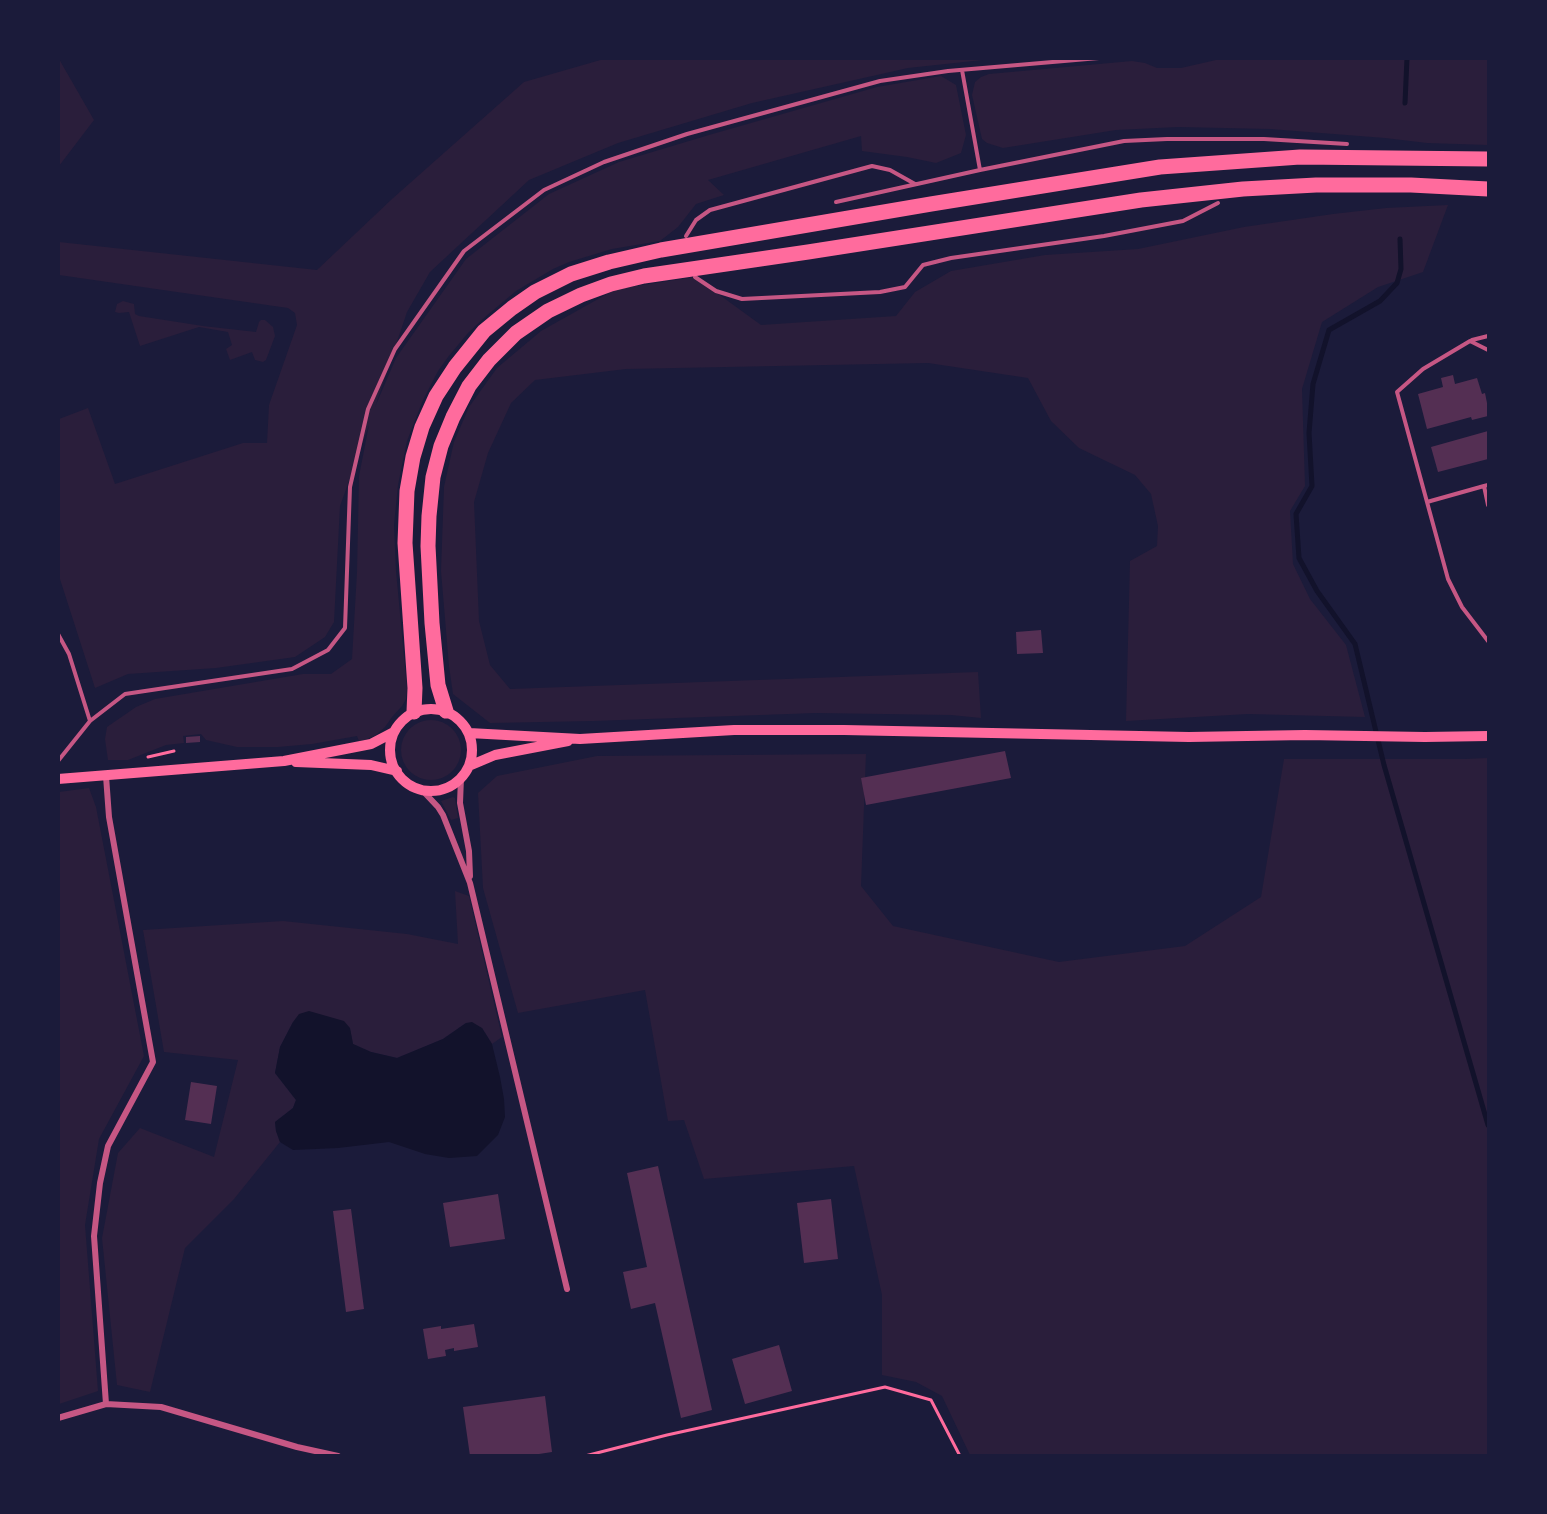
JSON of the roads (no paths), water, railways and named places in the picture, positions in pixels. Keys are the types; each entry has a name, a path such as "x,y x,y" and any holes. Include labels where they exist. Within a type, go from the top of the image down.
{"highway":[{"path":"414,712 415,688 405,543 407,491 413,457 422,427 436,396 455,367 484,332 535,292 570,274 661,250 1160,167 1300,158 1488,159"},
{"path":"446,711 438,685 432,623 428,546 433,477 441,446 469,386 489,360 516,333 548,311 611,284 644,276 1141,200 1243,189 1299,186 1411,185 1488,189"}],"main road":[{"path":"428,709 446,711 461,721 469,733 473,750 469,766 461,778 452,785 440,790 421,789 407,783 396,771 390,755 394,732 402,720 414,712 428,709"},
{"path":"469,733 580,739 734,730 1190,737 1488,736"},
{"path":"58,779 284,761 367,745 394,732"},
{"path":"469,766 500,754 580,739"},
{"path":"284,761 371,765 396,771"}],"street":[{"path":"106,776 109,817 153,1062 108,1146 100,1183 94,1236 106,1404"},
{"path":"461,778 460,803 469,851 470,883"},
{"path":"421,789 441,812 470,883 567,1289"},
{"path":"58,1418 106,1404 161,1407 297,1447 338,1455"}],"lane":[{"path":"58,761 90,721 125,694 292,669 328,650 345,628 351,487 365,420 395,349 464,251 544,190 604,162 687,134 880,81 962,70 1099,58"},
{"path":"962,70 980,170"},
{"path":"836,202 1124,141 1264,139 1347,144"},
{"path":"686,236 696,220 710,210 872,166 890,170 915,184"},
{"path":"695,277 716,291 742,299 880,292 905,287 922,265 951,258 1104,236 1183,221 1218,203"},
{"path":"1488,336 1470,341 1423,369 1397,392 1443,563 1456,597 1488,641"},
{"path":"1470,341 1488,350"},
{"path":"1427,502 1486,486 1488,506"},
{"path":"58,634 69,654 90,721"}],"waterway":[{"path":"1405,103 1407,58"},
{"path":"1400,239 1401,269 1397,283 1380,301 1329,330 1313,384 1309,433 1312,486 1296,514 1299,558 1317,591 1355,644 1384,765 1488,1125"}]}
